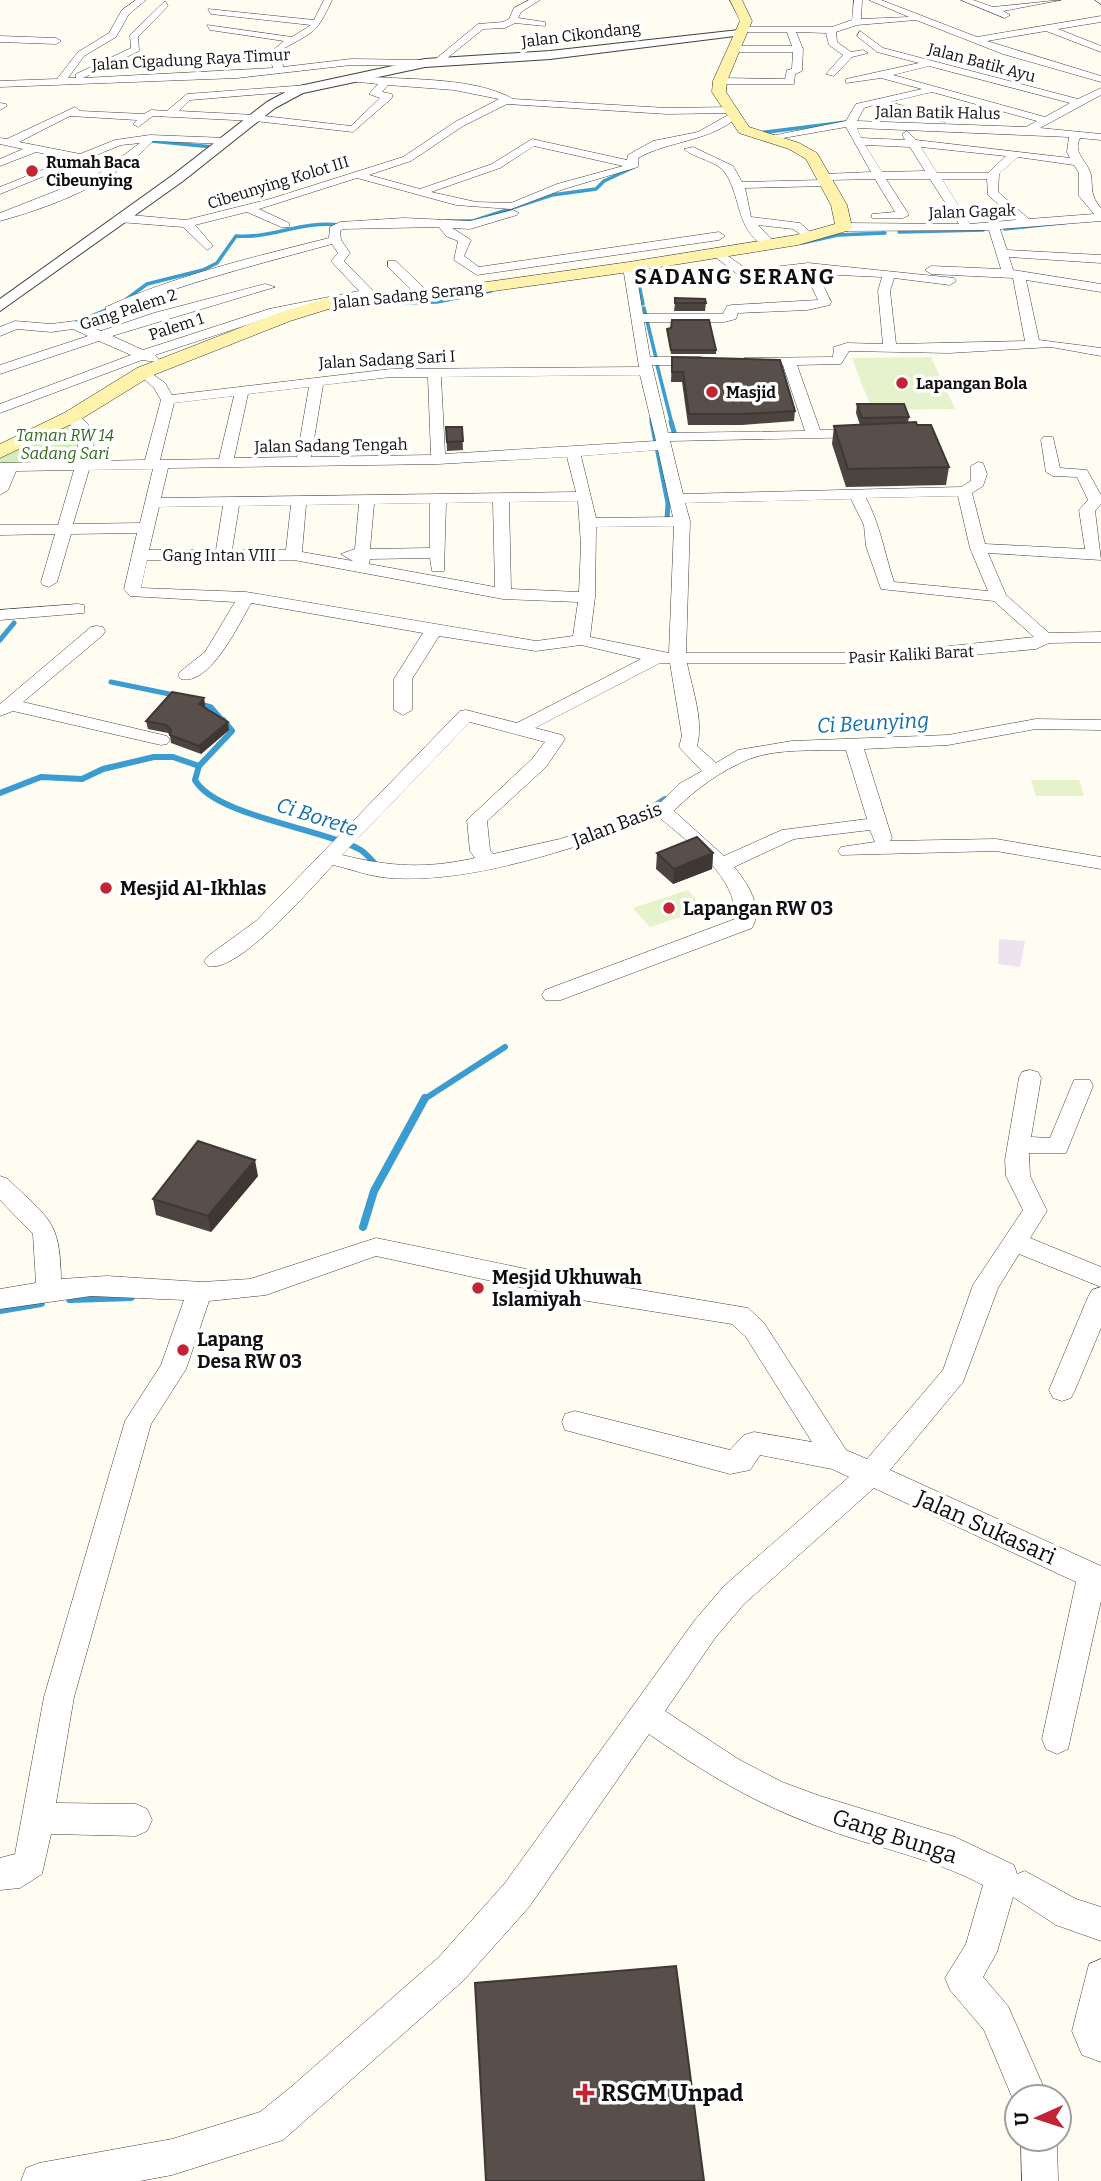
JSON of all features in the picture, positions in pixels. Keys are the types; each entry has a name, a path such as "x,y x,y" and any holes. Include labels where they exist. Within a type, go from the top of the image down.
{"main road":[{"path":"736,0 746,21 720,81 719,92 731,115 744,130 807,152 817,162 843,222"},
{"name":"Jalan Sadang Serang","path":"3,462 66,408 93,403 144,363 162,364 284,317 339,300 370,295 424,295 629,267 719,244 770,244 810,237 843,222"}],"street":[{"path":"60,82 80,54 113,35 125,12 142,0"},
{"path":"279,71 276,49 318,23 328,0"},
{"path":"431,62 481,26 504,26 513,20 517,10 536,0"},
{"path":"856,22 858,0"},
{"path":"873,0 975,40 1042,63 1101,79"},
{"path":"965,0 1011,18"},
{"path":"992,10 1057,0"},
{"path":"74,80 80,74 136,49 133,37 165,4"},
{"path":"211,11 318,23"},
{"path":"975,40 1101,19"},
{"path":"513,20 542,24"},
{"path":"741,31 832,30 856,22 925,20"},
{"path":"210,27 294,40"},
{"path":"1046,28 1101,49"},
{"path":"720,81 790,82 790,72 797,71 798,50 790,29"},
{"path":"832,30 832,43 849,55"},
{"name":"Jalan Cikondang","path":"0,306 178,178 280,99 308,88 431,62 558,54 741,31"},
{"path":"860,34 880,50"},
{"path":"0,39 56,41"},
{"path":"1089,46 1101,44"},
{"path":"733,49 798,50"},
{"path":"831,74 849,55 880,50"},
{"name":"Jalan Batik Ayu","path":"880,50 1077,102"},
{"path":"198,57 275,54"},
{"name":"Jalan Cigadung Raya Timur","path":"0,84 169,73 279,71 351,62 431,62"},
{"path":"850,81 928,64"},
{"path":"881,75 1046,120"},
{"path":"354,79 428,84 495,93 504,101 731,115"},
{"path":"4,142 72,112 140,120 151,113 255,118 353,129 388,96 374,94 385,82"},
{"path":"170,114 186,97 308,88"},
{"path":"903,215 857,141 850,124 860,106 931,90"},
{"name":"Jalan Batik Halus","path":"766,138 802,129 850,124 905,128 1028,130 1101,91"},
{"path":"216,116 236,93"},
{"name":"Cibeunying Kolot III","path":"119,218 186,224 248,208 407,159 459,124 504,101"},
{"path":"877,101 980,128"},
{"path":"634,165 632,158 649,146 689,139 731,115"},
{"path":"905,128 911,144 963,223"},
{"path":"1028,130 1101,137"},
{"path":"1076,136 1072,141 1072,152 1084,173 1085,196 1101,216"},
{"path":"0,217 110,172 130,158 150,138"},
{"path":"0,191 119,142 150,138 227,141"},
{"path":"857,141 948,145 1078,162"},
{"path":"4,142 78,157"},
{"path":"421,192 496,166 532,142 634,165"},
{"path":"0,163 35,148"},
{"path":"689,149 722,164 734,174 746,219 770,244"},
{"path":"1014,155 993,176 992,194 1028,225"},
{"path":"357,174 421,192 496,207 514,206 549,191 598,180 634,165"},
{"path":"738,185 880,175 993,176"},
{"path":"0,206 24,208"},
{"path":"370,295 337,261 344,253 335,240 334,230 340,226 440,222 474,224 521,209 514,206"},
{"path":"248,208 285,225"},
{"path":"843,222 903,215 963,223"},
{"name":"Jalan Gagak","path":"843,222 963,223 994,227 1101,216"},
{"path":"746,219 796,226 810,237"},
{"path":"440,222 450,233 465,240 458,257 472,271 719,244 745,274 801,266 812,270 860,271 950,281"},
{"path":"186,224 203,240"},
{"path":"994,227 1032,329 1032,343"},
{"path":"104,313 139,297 335,240"},
{"path":"1004,253 1101,259"},
{"path":"546,261 562,275"},
{"path":"392,264 424,295"},
{"path":"629,267 645,366 682,521 677,657 691,736 688,747 714,772"},
{"path":"925,278 928,270 933,269 1014,275 1101,288"},
{"path":"638,318 724,318 731,316 732,309 818,305 825,302 812,270"},
{"path":"221,272 275,313"},
{"path":"889,275 884,291 890,348"},
{"name":"Gang Palem 2","path":"0,370 101,335 269,287"},
{"name":"Palem 1","path":"1,408 144,363 275,313 322,299 370,295"},
{"path":"0,332 21,326 75,325 101,335 144,363 168,400 152,503 133,592 246,597 536,646 581,640 657,658"},
{"path":"737,361 836,361 840,358 840,349 847,347 998,348 1032,343 1060,344 1101,352"},
{"name":"Jalan Sadang Sari I","path":"168,400 391,373 645,366 710,361"},
{"path":"789,362 814,435"},
{"path":"434,373 438,460"},
{"path":"303,463 317,381"},
{"path":"225,464 242,390"},
{"path":"1,408 66,408 84,426 88,438 83,466 49,582"},
{"name":"Jalan Sadang Tengah","path":"3,462 83,466 438,460 463,479 572,451 662,441 876,434"},
{"path":"978,548 1098,555 1087,510 1099,500 1082,473 1053,472 1048,440"},
{"path":"572,451 588,523 587,597 581,640"},
{"path":"0,491 3,462"},
{"path":"677,499 964,491 978,483 978,466"},
{"path":"152,503 438,497 463,479 501,497 584,496"},
{"path":"964,491 975,525 978,548 999,597 1045,638"},
{"path":"856,494 872,525 874,546 887,586 999,597"},
{"path":"438,497 438,581"},
{"path":"501,497 503,594"},
{"path":"362,560 367,498"},
{"path":"296,555 299,499"},
{"path":"223,556 232,500"},
{"path":"588,523 682,521"},
{"path":"0,530 146,528"},
{"name":"Gang Intan VIII","path":"140,555 296,555 362,560 437,553"},
{"name":"Gang Intan VIII","path":"362,560 438,581 503,594 587,597"},
{"path":"187,675 212,655 246,597"},
{"path":"0,615 78,609"},
{"path":"403,710 403,679 433,630"},
{"path":"5,709 97,631"},
{"name":"Pasir Kaliki Barat","path":"657,658 886,659 1036,644 1045,638 1101,637"},
{"path":"521,728 657,658"},
{"path":"5,709 161,740"},
{"path":"215,961 263,926 463,716 521,728 555,738 556,741 539,763 477,820 487,859"},
{"name":"Jalan Basis","path":"336,850 371,868 407,874 441,872 487,859 565,844 663,811 686,788 745,754 853,743 947,740 1036,724 1101,725"},
{"path":"853,743 885,847"},
{"path":"553,995 745,923 748,916 745,904 724,864 663,811"},
{"path":"724,864 789,834 878,824"},
{"path":"848,851 885,847 996,845 1101,863"},
{"path":"39,2181 172,2157 270,2127 451,1969 517,1895 705,1629 734,1595 870,1475 954,1375 986,1285 1035,1211 1017,1173 1017,1144 1026,1115 1030,1078"},
{"path":"1017,1144 1058,1147 1082,1086"},
{"path":"0,1185 44,1230 48,1247 49,1291"},
{"path":"1016,1243 1101,1277"},
{"path":"0,1299 49,1291 118,1286 200,1291 249,1289 353,1251 376,1247 575,1289 739,1315 755,1331 778,1364 835,1458"},
{"path":"10,1873 30,1863 59,1697 138,1421 173,1369 200,1291"},
{"path":"1062,1390 1101,1297"},
{"path":"575,1422 730,1462 740,1462 754,1443 835,1458 870,1475"},
{"name":"Jalan Sukasari","path":"870,1475 1096,1578"},
{"path":"1058,1739 1096,1578"},
{"name":"Gang Bunga","path":"646,1715 727,1770 772,1793 820,1812 955,1853 1002,1877 980,1952 961,1978 996,2018 1024,2083"},
{"path":"36,1818 136,1821"},
{"path":"1026,1886 1068,1913 1101,1924"},
{"path":"1101,1976 1089,2031 1094,2043 1101,2045"},
{"path":"1039,2153 1040,2181"}],"shaded area":[{"path":"999,939 1025,941 1020,967 998,964"}],"green space":[{"name":"Lapangan Bola","path":"931,357 955,409 872,410 852,358"},
{"name":"Taman RW 14 Sadang Sari","path":"69,420 80,426 79,465 0,465 0,454"},
{"path":"1031,780 1079,780 1084,796 1036,796"},
{"name":"Lapangan RW 03","path":"688,890 704,909 650,927 633,908"}],"building":[{"path":"675,298 705,299 706,303 675,303"},
{"path":"672,320 709,320 716,350 671,350 667,329 671,328"},
{"path":"672,357 780,360 795,411 689,414 683,372 672,372"},
{"path":"857,404 904,404 909,417 862,418"},
{"path":"916,422 917,425 931,425 949,467 848,469 834,426"},
{"path":"446,427 462,427 463,441 447,442"},
{"path":"172,692 204,698 199,704 228,722 199,746 170,735 171,730 166,725 146,721"},
{"path":"697,837 713,853 674,869 657,853"},
{"path":"198,1141 255,1160 208,1216 153,1199"},
{"name":"RSGM Unpad","path":"676,1966 704,2181 486,2181 475,1983"}],"waterway":[{"path":"759,133 846,122"},
{"path":"151,141 213,147 209,152"},
{"path":"447,221 473,221 552,195 596,189 604,181 634,167 635,162"},
{"path":"1005,229 1070,222"},
{"path":"124,301 147,284 203,270 217,263 236,236 262,235 313,225 340,225"},
{"path":"899,232 983,230"},
{"path":"802,243 838,235 885,233"},
{"path":"643,304 636,270 644,269"},
{"path":"368,304 437,302 491,291"},
{"path":"69,325 113,307"},
{"path":"644,308 646,317"},
{"path":"647,321 656,358"},
{"path":"657,365 672,424"},
{"path":"651,418 652,424"},
{"path":"652,422 656,443"},
{"path":"671,422 674,432"},
{"path":"657,447 668,503 667,520"},
{"path":"0,640 14,623"},
{"name":"Ci Borete","path":"111,682 179,696"},
{"name":"Ci Borete","path":"197,703 211,707 224,722"},
{"name":"Ci Borete","path":"199,766 232,731 223,720"},
{"path":"0,793 41,777 82,779 103,769 154,757 173,757 199,766"},
{"name":"Ci Borete","path":"199,766 195,780 206,792 223,803 340,841 365,853 377,866"},
{"name":"Ci Borete","path":"643,813 665,799"},
{"path":"424,1099 505,1047"},
{"path":"363,1227 374,1191 424,1099"},
{"path":"70,1299 131,1297"},
{"path":"0,1310 41,1303"}],"place":[{"name":"Rumah Baca Cibeunying","path":"32,171"},
{"name":"Lapangan Bola","path":"902,383"},
{"name":"Masjid","path":"712,392"},
{"name":"Mesjid Al-Ikhlas","path":"106,888"},
{"name":"Lapangan RW 03","path":"669,908"},
{"name":"Mesjid Ukhuwah Islamiyah","path":"478,1288"},
{"name":"Lapang Desa RW 03","path":"183,1350"},
{"name":"RSGM Unpad","path":"585,2093"}],"district":[{"name":"SADANG SERANG","path":"735,277"}],"water label":[{"name":"Ci Beunying","path":"873,723"}]}
